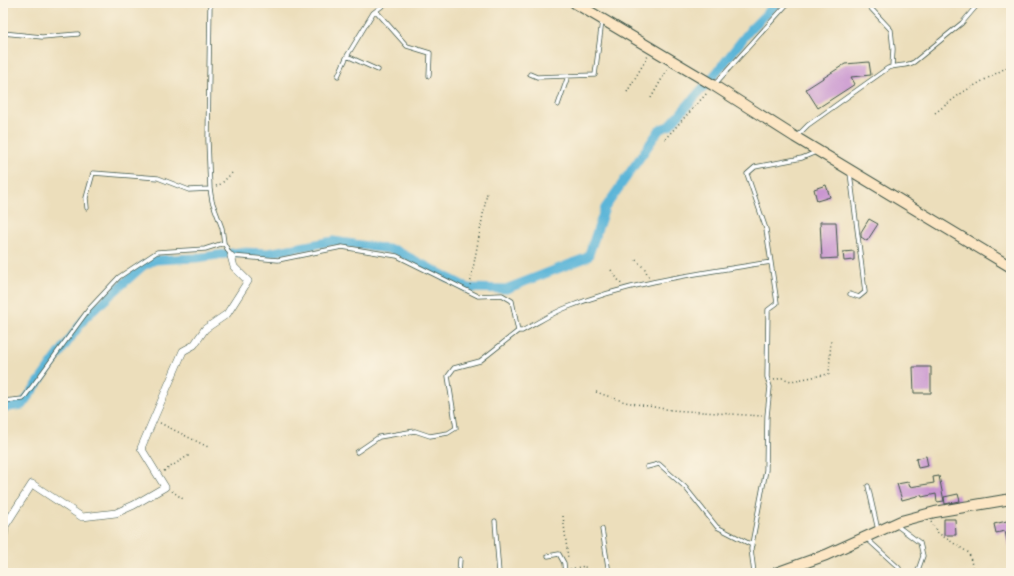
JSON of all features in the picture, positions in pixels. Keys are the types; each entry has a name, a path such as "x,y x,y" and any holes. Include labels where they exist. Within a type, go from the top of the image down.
{"main road":[{"path":"575,3 713,85 795,138 850,169 1011,267"},
{"path":"776,573 826,555 894,524 928,513 1011,499"}],"street":[{"path":"3,548 5,526 32,484 82,517 116,513 165,487 141,448 183,351 194,345 205,329 227,314 248,281 234,267 231,256"}],"lane":[{"path":"210,3 208,140 210,189 212,201 222,228 224,243 231,256 278,260 342,247 390,254 397,256 478,296 502,295 512,301 518,331"},
{"path":"338,76 347,56 373,13 386,3"},
{"path":"713,85 788,3"},
{"path":"866,3 890,30 893,49 892,67"},
{"path":"795,138 808,125 892,67 908,66 914,62 962,23 979,3"},
{"path":"376,11 408,46 430,53 429,76"},
{"path":"530,74 537,77 595,75 602,20"},
{"path":"3,33 42,37 78,34"},
{"path":"347,56 378,70"},
{"path":"558,105 568,76"},
{"path":"754,573 752,545 766,470 770,387 767,377 768,310 777,303 766,229 747,174 756,167 802,158 819,151"},
{"path":"850,169 865,292 859,297 850,294"},
{"path":"87,208 86,198 93,173 158,178 189,190 210,189"},
{"path":"3,401 23,399 89,309 119,277 157,252 205,249 224,243"},
{"path":"357,452 379,437 415,431 430,436 448,433 456,428 448,376 454,368 480,361 518,331 522,331 567,307 624,288 651,281 771,262"},
{"path":"647,467 659,464 686,487 717,527 752,545"},
{"path":"868,486 878,531"},
{"path":"495,521 499,573"},
{"path":"894,524 920,543 923,556 916,573"},
{"path":"602,530 609,573"},
{"path":"866,537 899,568"},
{"path":"548,556 559,554 564,563 565,573"},
{"path":"459,573 460,559"}],"path":[{"path":"627,92 652,49"},
{"path":"651,98 672,60"},
{"path":"935,113 963,92 1011,65"},
{"path":"665,138 713,85"},
{"path":"210,189 221,184 232,173"},
{"path":"469,292 487,193"},
{"path":"636,260 646,269 651,281"},
{"path":"611,270 624,288"},
{"path":"768,382 782,378 791,381 829,374 831,340"},
{"path":"596,392 625,402 672,410 768,416"},
{"path":"153,419 210,448"},
{"path":"158,475 191,454"},
{"path":"165,487 183,499"},
{"path":"928,513 932,525 938,533 968,553 974,573"},
{"path":"563,516 568,561"},
{"path":"569,569 585,566 586,573"}],"building":[{"path":"869,62 871,75 851,77 855,84 818,108 806,89 845,64"},
{"path":"826,185 830,197 817,201 814,189"},
{"path":"869,219 878,224 867,241 861,237 861,232"},
{"path":"820,222 836,222 838,258 822,259"},
{"path":"854,251 854,260 844,261 843,252"},
{"path":"913,367 931,367 931,393 914,393"},
{"path":"926,456 928,466 918,468 916,459"},
{"path":"939,476 944,501 937,502 936,494 922,497 921,495 902,500 897,484 908,482 910,487 934,483 933,477"},
{"path":"958,494 960,501 945,504 944,497"},
{"path":"944,519 955,519 956,535 944,535"},
{"path":"1011,520 1011,545 1008,545 1005,531 996,533 994,524"}],"waterway":[{"path":"3,408 22,405 85,318 143,266 155,260 196,258 240,252 268,253 333,241 395,250 468,288 506,289 588,257 605,208 660,129 669,126 717,72 750,30 777,3"}]}
